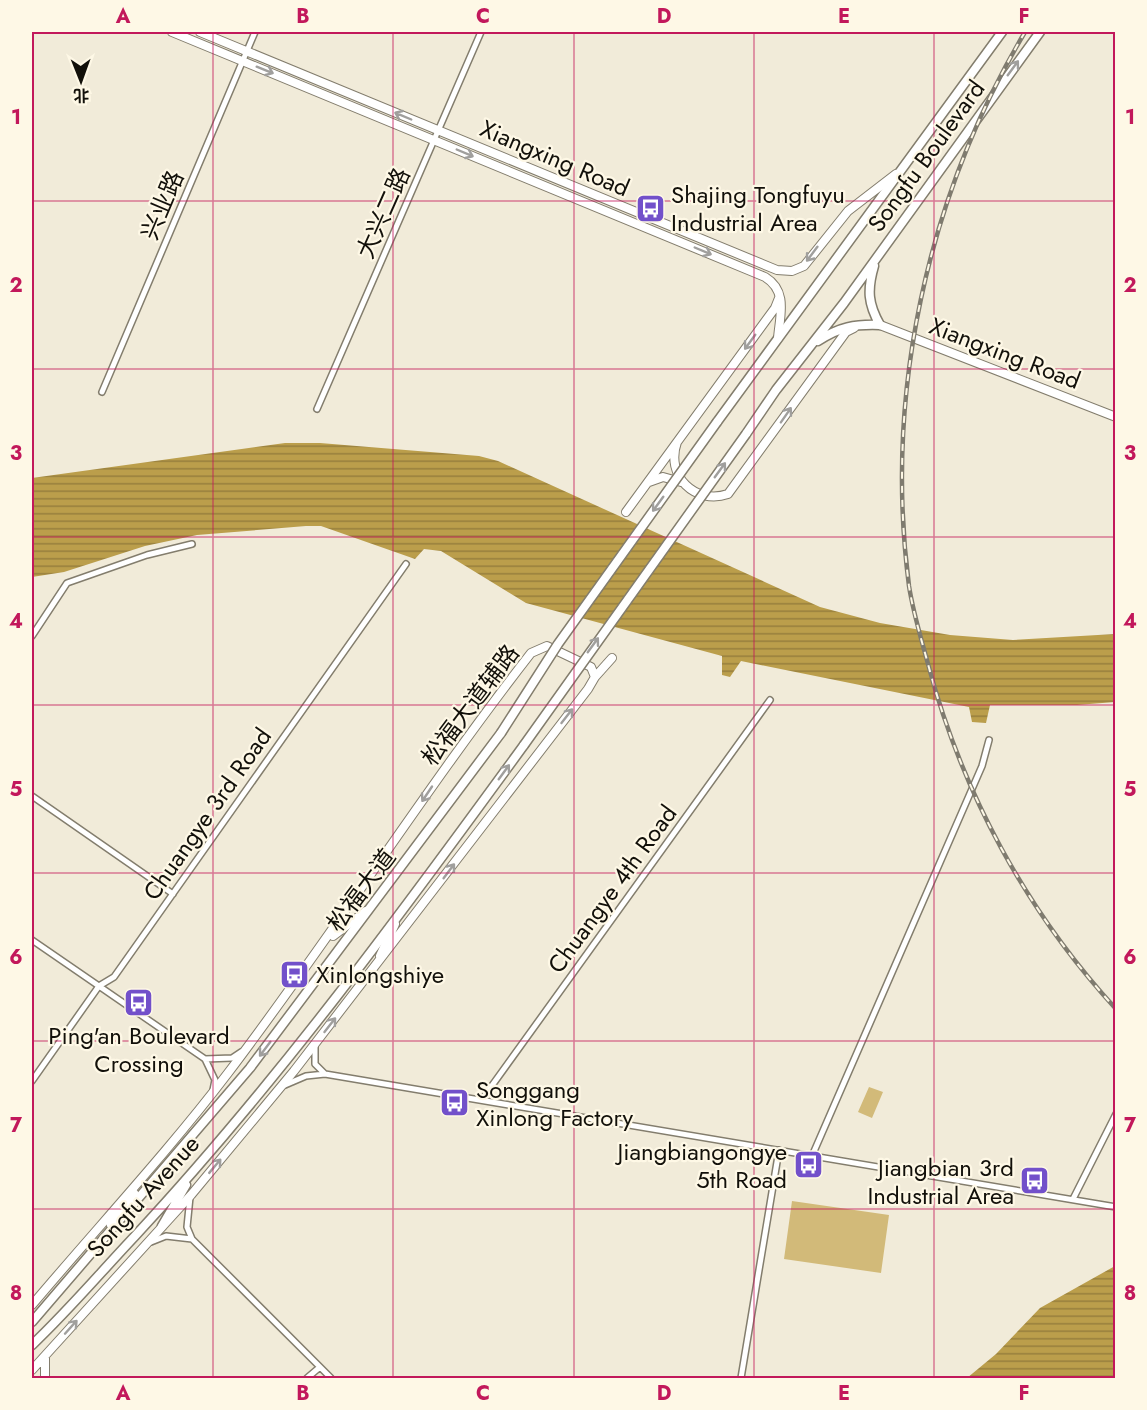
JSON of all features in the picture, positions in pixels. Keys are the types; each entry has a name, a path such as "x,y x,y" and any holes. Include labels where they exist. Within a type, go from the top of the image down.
{"main road":[{"name":"Xiangxing Road","path":"172,32 765,277 780,293"},
{"name":"Xiangxing Road","path":"200,32 784,272 804,266 848,211 900,172"},
{"name":"Songfu Boulevard","path":"717,422 1002,32"},
{"name":"Songfu Boulevard","path":"810,346 876,259 1040,32"},
{"path":"876,259 868,288 870,309 880,325"},
{"path":"778,338 780,293"},
{"path":"626,512 775,308 780,293"},
{"path":"810,346 832,331 850,325 880,325"},
{"path":"647,483 655,479 671,478 714,497 728,494 846,332 864,325"},
{"name":"Xiangxing Road","path":"880,325 1116,417"},
{"name":"松福大道","path":"196,1168 398,918 810,346"},
{"name":"松福大道","path":"151,1184 250,1068 375,905 501,733 558,644 717,422"},
{"path":"677,442 672,462 675,472 687,485"},
{"name":"松福大道辅路","path":"73,1257 213,1092 326,942 447,765 531,652 547,646 591,667 595,677"},
{"path":"32,1370 191,1195 281,1087 374,969 595,677 612,658"},
{"path":"326,942 375,905"},
{"path":"374,969 398,918"},
{"name":"松福大道辅路","path":"90,1254 162,1152"},
{"path":"162,1226 196,1168"},
{"name":"Songfu Avenue","path":"32,1345 196,1168"},
{"name":"松福大道辅路","path":"73,1257 151,1184"},
{"name":"Songfu Avenue","path":"32,1322 151,1184"},
{"path":"32,1305 73,1257"},
{"path":"45,1355 45,1378"}],"street":[{"name":"兴业路","path":"102,392 255,32"},
{"name":"大兴二路","path":"317,409 481,32"},
{"path":"32,636 67,583 147,555 192,544"},
{"name":"Chuangye 3rd Road","path":"32,1081 99,986 114,977 406,564"},
{"name":"Chuangye 4th Road","path":"483,1098 770,700"},
{"path":"812,1156 982,766 989,740"},
{"path":"32,796 173,894"},
{"path":"32,939 205,1059 215,1080 213,1092"},
{"path":"315,1044 315,1064 325,1074"},
{"path":"205,1059 232,1058 243,1051"},
{"path":"281,1087 306,1076 325,1074 483,1098 1116,1207"},
{"path":"1073,1200 1116,1114"},
{"path":"741,1378 779,1150"},
{"path":"191,1195 187,1227 192,1239 331,1378"},
{"path":"149,1242 166,1236 192,1239"},
{"path":"307,1378 320,1367"}],"shaded area":[{"path":"285,443 320,443 479,456 498,461 820,607 880,623 950,635 1013,640 1115,634 1115,702 1077,705 990,705 986,723 972,722 969,707 741,661 730,677 722,675 722,656 526,603 441,551 424,549 415,559 321,526 197,535 145,546 64,572 32,577 32,478"},
{"path":"869,1087 883,1092 872,1118 858,1112"},
{"path":"792,1201 889,1215 881,1273 784,1259"},
{"path":"1115,1266 1115,1378 967,1378 996,1354 1040,1308"}],"railway":[{"path":"1025,32 991,95 962,161 939,229 921,299 909,370 903,442 903,514 909,586 917,625 942,712 979,804 1001,848 1053,932 1116,1009"}],"place":[{"name":"Shajing Tongfuyu Industrial Area","path":"650,208"},
{"name":"Xinlongshiye","path":"295,974"},
{"name":"Ping'an Boulevard Crossing","path":"139,1002"},
{"name":"Songgang Xinlong Factory","path":"455,1103"},
{"name":"Jiangbiangongye 5th Road","path":"808,1165"},
{"name":"Jiangbian 3rd Industrial Area","path":"1035,1181"}]}
